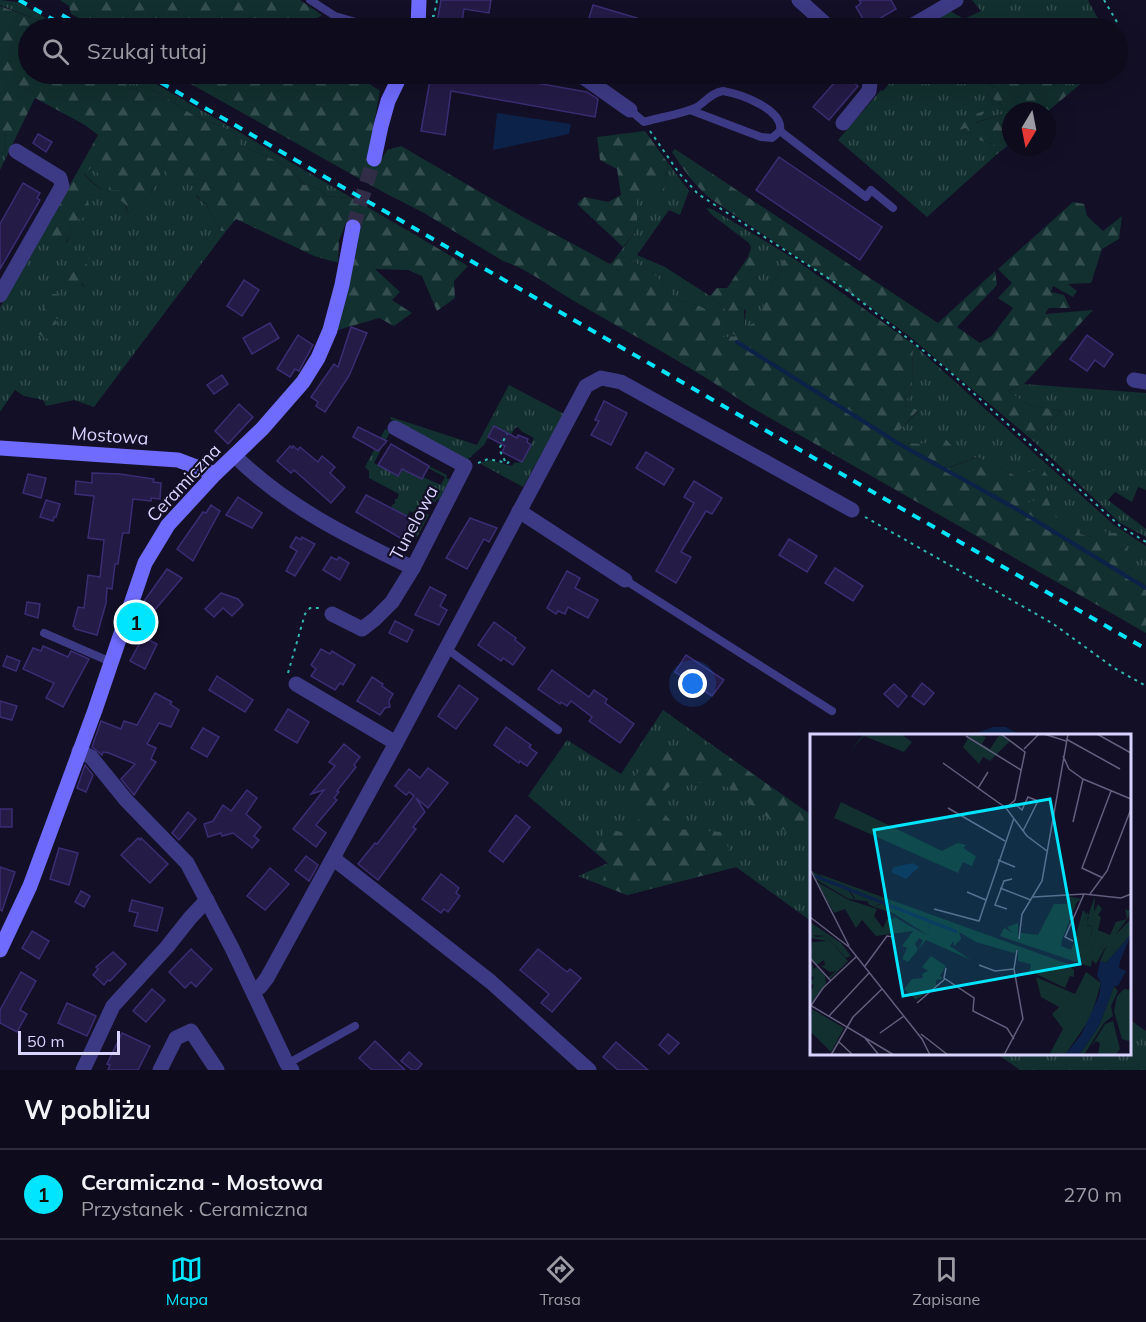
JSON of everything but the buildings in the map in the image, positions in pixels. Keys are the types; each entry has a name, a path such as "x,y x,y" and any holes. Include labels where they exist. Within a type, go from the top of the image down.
{"street":[{"path":"418,18 419,0"},
{"path":"799,0 819,18"},
{"path":"925,18 956,0"},
{"path":"374,159 388,100 396,84"},
{"path":"593,84 630,110"},
{"path":"843,123 869,91 870,84"},
{"path":"0,295 62,186 60,178 16,151"},
{"name":"Ceramiczna","path":"0,950 30,886 112,662 134,590 156,543 168,525 303,382 318,358 330,330 342,285 353,227"},
{"path":"253,991 260,987 267,978 334,859 586,386 602,378 621,382 852,510"},
{"name":"Tunelowa","path":"332,614 362,629 392,602 413,568 465,466 395,428"},
{"name":"Mostowa","path":"0,448 178,460 216,474"},
{"path":"235,456 250,472 320,521 413,568"},
{"path":"519,511 625,580"},
{"path":"292,682 396,744"},
{"path":"79,751 91,757 126,800 187,863 253,991 284,1068"},
{"path":"334,859 491,982 589,1070"},
{"path":"83,1070 112,1006 207,900"},
{"path":"160,1070 176,1038 191,1031 217,1070"}],"lane":[{"path":"310,0 342,18"},
{"path":"630,110 644,122 690,110 699,106 716,92 730,92 775,113 781,125 780,130 772,138 761,138 690,110"},
{"path":"780,130 866,197 871,190 893,208"},
{"path":"625,580 832,711"},
{"path":"44,633 112,662"},
{"path":"447,649 558,730"},
{"path":"284,1068 355,1026"}],"path":[{"path":"429,15 434,16 437,0"},
{"path":"1104,0 1115,18"},
{"path":"644,122 679,173 698,194 848,291 949,371 1120,526 1146,542"},
{"path":"506,462 499,449 507,434"},
{"path":"478,462 488,459 509,462 511,458"},
{"path":"852,510 1052,623 1114,668 1146,686"},
{"path":"292,682 288,667 307,611 314,607 332,614"}],"green space":[{"path":"0,0 18,2 46,18 33,18 0,5"},
{"path":"60,0 300,0 322,15 318,18 80,18 71,14 69,6"},
{"path":"972,0 1088,0 1098,18 966,18 981,11"},
{"path":"0,6 33,18 18,18 18,84 126,84 129,90 147,86 193,115 234,132 239,145 279,163 304,185 309,184 321,190 326,196 352,198 468,266 454,281 455,298 437,311 422,276 408,270 375,269 400,292 392,300 412,313 394,326 379,318 338,330 358,243 359,227 346,223 339,240 338,262 314,256 236,219 226,231 221,231 207,206 196,195 205,180 185,177 169,183 164,166 153,190 128,214 126,205 118,198 121,190 109,190 110,170 100,178 94,165 84,174 103,193 87,196 91,216 74,223 66,242 57,252 46,237 45,229 98,135 85,125 35,98 14,141 4,134 6,151 0,154"},
{"path":"950,11 962,18 936,18"},
{"path":"126,84 156,84 352,198 326,196 321,190 309,184 305,185 279,163 239,145 234,132 193,115 147,86 129,90"},
{"path":"191,84 370,84 380,91 368,157 380,162 387,150 401,146 523,217 610,264 623,256 653,273 677,300 700,306 721,319 719,330 724,338 736,336 729,331 729,313 710,296 717,288 727,288 748,257 767,257 771,268 755,277 766,287 760,304 744,310 745,328 757,321 783,260 796,260 913,344 912,384 905,406 918,410 889,442 925,444 939,431 955,450 940,471 978,457 1018,477 1041,467 1051,480 1036,490 1037,495 1023,503 1047,498 1058,522 1078,521 1080,534 1092,537 1101,529 1108,533 1116,533 1134,560 1132,568 1124,572 1131,583 1139,580 1146,585 1146,633 749,406 532,275 503,261 424,213"},
{"path":"889,84 988,84 998,89 986,94 1002,105 1002,114 974,123 984,112 960,129 966,128 975,139 996,145 996,155 927,217 838,140 881,90 883,91"},
{"path":"989,84 1063,84 1072,91 1056,104 1056,102 1002,102 1002,105 986,94 997,88"},
{"path":"1063,84 1081,84 1072,91"},
{"path":"985,111 976,123 1002,114 1002,150 996,155 996,145 975,139 966,128 959,130 968,116"},
{"path":"645,131 668,163 664,191 637,196 637,230 623,247 577,204 584,197 608,202 621,195 617,169 600,160 597,137"},
{"path":"4,133 14,141 0,170 0,154 6,151"},
{"path":"675,149 938,323 995,271 997,285 957,327 980,343 992,336 1013,308 998,298 1012,283 998,269 1073,202 1084,204 1087,216 1103,231 1122,216 1119,239 1102,249 1091,283 1068,284 1077,291 1073,297 1053,286 1051,292 1064,295 1070,308 1049,308 1045,314 1093,310 1024,384 1008,391 1028,405 1062,411 1031,439 909,336 866,304 711,199 685,171 672,152"},
{"path":"668,163 689,191 680,215 669,210 637,255 665,267 710,296 729,313 729,331 736,336 724,338 700,306 677,300 653,273 623,256 610,265 637,230 637,195 664,191"},
{"path":"94,164 110,170 121,190 128,214 153,190 164,165 185,177 205,180 196,196 207,206 221,231 226,231 94,407 74,400 46,406 43,400 24,396 15,390 0,412 0,307 45,229 67,242 86,196 102,193 84,173","holes":["85,255 82,273 85,290 75,286 69,279 76,262","50,298 53,313 45,328 40,326"]},
{"path":"706,208 712,209 796,260 783,260 757,322 745,328 750,291 767,258 748,257 751,248 749,243"},
{"path":"90,246 90,257 84,261 88,266 82,272 90,278 89,282 82,284 86,291 75,286 68,290 62,289 60,282 65,278 69,279 72,264 77,258 85,255 85,247"},
{"path":"50,294 57,294 59,302 55,306 59,307 62,315 58,319 54,317 57,324 46,328 52,330 50,340 38,334 40,327 36,329 32,325 34,315 38,312 44,316 43,309 48,304"},
{"path":"913,344 1114,525 1146,546 1146,585 1139,580 1131,583 1124,572 1132,568 1092,537 1080,534 1020,504 1018,477 977,457 939,471 939,432 925,444 888,442 918,411 905,406 912,384"},
{"path":"1024,384 1146,393 1146,490 1138,487 1132,502 1115,492 1108,500 1146,529 1146,537 1120,523 1031,439 1062,411 1028,405 1008,391"},
{"path":"509,385 564,414 523,487 479,463 490,460 512,466 514,463 522,462 534,438 518,427 511,435 494,426 484,445 467,460 390,419 391,417 477,445"},
{"path":"385,429 390,432 374,463 399,476 404,467 422,479 423,477 441,485 445,477 428,468 429,466 452,480 441,501 437,499 435,502 425,498 422,500 418,509 429,515 417,537 411,534 418,522 415,520 418,515 410,511 407,516 392,508 399,494 369,478 369,471 365,467"},
{"path":"663,710 810,814 810,920 736,867 627,895 578,876 608,863 528,796 567,740 621,774"},
{"path":"710,744 810,814 810,822 789,834 721,782 672,784 654,802 678,829 722,832 736,867 627,895 601,885 609,863 593,850 606,829 621,832 641,818 624,802 646,755"},
{"path":"1131,1021 1146,1031 1146,1070 1020,1070 998,1055 1131,1055"}],"water":[{"path":"497,113 571,124 569,134 493,150"},
{"path":"994,727 1006,727 1018,734 973,734"}],"waterway":[{"path":"737,342 901,445 1020,511 1146,588"}],"tunnel":[{"path":"353,227 374,159"}],"railway":[{"path":"19,0 50,18"},
{"path":"62,15 67,18"},
{"path":"163,84 1146,649"}],"place":[{"name":"Ceramiczna - Mostowa","path":"136,622"}]}
